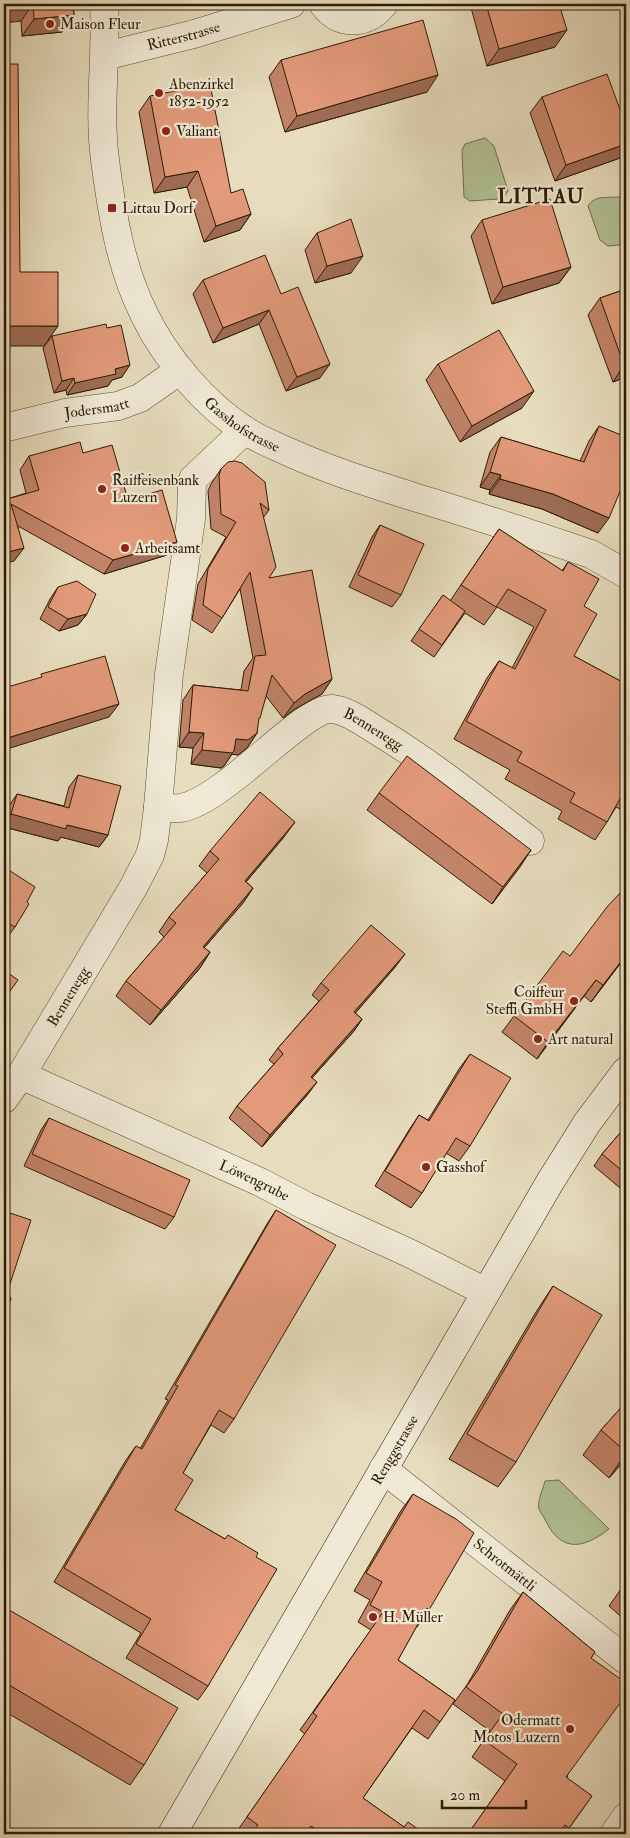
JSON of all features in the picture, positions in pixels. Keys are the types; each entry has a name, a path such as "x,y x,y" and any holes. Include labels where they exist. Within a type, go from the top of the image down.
{"street":[{"name":"Gasshofstrasse","path":"104,4 105,56 102,123 104,157 117,234 126,269 145,316 166,352 180,370 211,402 245,430 264,442 324,467 591,554 626,574"},
{"name":"Ritterstrasse","path":"105,56 194,34 290,4"},
{"path":"323,4 332,14 354,21 366,19 384,4"},
{"name":"Jodersmatt","path":"4,428 65,413 118,406 140,398 180,370"},
{"name":"Bennenegg","path":"4,1099 133,888 150,855 158,807 168,674 191,519 193,479 245,430"},
{"name":"Bennenegg","path":"158,807 180,808 207,798 226,786 303,722 329,709 345,712 412,752 530,841"},
{"name":"Renggstrasse","path":"172,1834 557,1170 626,1071"},
{"name":"Löwengrube","path":"20,1075 260,1182 306,1206 410,1253 486,1292"},
{"name":"Schrotmättli","path":"383,1469 626,1660"},
{"path":"614,1834 626,1817"}],"green space":[{"path":"485,138 494,146 508,191 504,197 498,199 470,201 464,197 462,150 465,144"},
{"path":"623,198 625,203 626,240 619,245 608,246 600,240 588,206 597,199"},
{"path":"559,1480 609,1529 591,1540 575,1544 567,1543 553,1533 539,1509 539,1499 545,1481"}],"building":[{"path":"4,4 33,4 4,7"},
{"path":"33,4 73,4 74,15 34,19"},
{"path":"486,4 559,4 567,30 499,49"},
{"path":"423,20 438,75 297,116 281,60"},
{"path":"4,64 18,64 20,272 58,272 58,326 4,326"},
{"path":"607,74 626,126 626,144 566,165 542,97"},
{"path":"210,84 231,193 243,189 251,214 216,226 198,171 165,177 150,96"},
{"path":"550,199 571,267 503,287 482,220"},
{"path":"351,219 363,256 327,266 317,233"},
{"path":"265,255 281,294 298,287 330,364 297,377 269,310 223,328 203,280"},
{"path":"626,289 626,364 624,365 600,298"},
{"path":"106,324 107,328 121,325 130,365 115,369 116,374 75,383 74,378 62,381 52,336"},
{"path":"499,330 534,391 472,426 438,364"},
{"path":"599,426 626,437 626,477 609,518 553,494 500,479 501,475 490,472 501,437 584,462"},
{"path":"80,442 83,453 112,445 128,500 162,490 177,542 113,560 11,504 24,548 4,553 4,500 39,490 29,456"},
{"path":"228,462 242,463 265,482 269,510 260,503 276,567 269,578 312,570 332,679 305,694 294,703 272,675 259,718 257,733 248,740 236,739 232,753 202,750 204,733 189,732 193,685 248,691 255,656 266,655 250,572 222,618 203,605 208,569 236,522 221,514 219,476 221,469"},
{"path":"380,525 424,544 401,595 358,575"},
{"path":"499,529 563,571 568,562 599,579 584,606 597,614 574,656 626,684 626,788 607,822 570,802 575,793 517,761 522,752 466,721 499,661 515,669 546,610 508,589 496,607 461,585"},
{"path":"77,581 96,594 87,614 68,619 48,607 58,587"},
{"path":"443,595 465,611 442,645 419,629"},
{"path":"105,656 119,704 4,739 4,688 42,677 41,674"},
{"path":"407,756 531,850 503,887 379,793"},
{"path":"78,775 121,786 108,835 67,825 66,829 11,814 17,794 69,808"},
{"path":"260,792 295,822 245,881 253,888 203,947 210,952 161,1010 126,981 176,923 169,917 219,859 210,851"},
{"path":"4,867 35,887 27,902 29,904 15,927 4,921"},
{"path":"620,893 626,898 626,955 603,985 596,980 548,1042 514,1016 563,951 570,956"},
{"path":"371,925 405,954 354,1012 362,1019 311,1077 317,1082 270,1135 237,1106 283,1054 278,1048 329,990 321,983"},
{"path":"4,967 9,971 8,973 18,980 5,998 4,998"},
{"path":"470,1054 511,1078 470,1146 456,1138 422,1193 385,1171 419,1115 429,1121"},
{"path":"49,1118 190,1180 174,1217 32,1154"},
{"path":"626,1126 626,1174 602,1154"},
{"path":"276,1210 336,1245 234,1419 219,1410 183,1473 193,1480 175,1510 225,1539 228,1535 258,1553 256,1557 277,1569 208,1686 136,1644 151,1619 64,1568 136,1446 142,1449 178,1386 175,1385"},
{"path":"4,1211 31,1220 6,1296 11,1298 4,1322"},
{"path":"553,1286 602,1315 516,1462 467,1434"},
{"path":"626,1402 626,1452 601,1430"},
{"path":"413,1494 456,1519 474,1533 429,1610 427,1608 398,1660 455,1700 440,1722 424,1710 363,1798 404,1827 408,1822 425,1834 323,1834 311,1826 305,1834 251,1834 258,1825 247,1817 317,1716 313,1713 383,1612 370,1605 382,1582 366,1573"},
{"path":"523,1592 595,1652 591,1658 626,1683 626,1695 566,1777 592,1796 569,1828 565,1825 558,1834 468,1834 517,1764 484,1740 503,1714 466,1687 478,1670"},
{"path":"4,1607 178,1708 144,1765 4,1682"}],"place":[{"name":"Maison Fleur","path":"50,24"},
{"name":"Abenzirkel 1852-1952","path":"159,93"},
{"name":"Valiant","path":"166,131"},
{"name":"Littau Dorf","path":"112,208"},
{"name":"Raiffeisenbank Luzern","path":"102,489"},
{"name":"Arbeitsamt","path":"125,548"},
{"name":"Coiffeur Steffi GmbH","path":"574,1001"},
{"name":"Art natural","path":"538,1039"},
{"name":"Gasshof","path":"426,1167"},
{"name":"H. Müller","path":"373,1617"},
{"name":"Odermatt Motos Luzern","path":"570,1729"}],"district":[{"name":"LITTAU","path":"541,196"}]}
